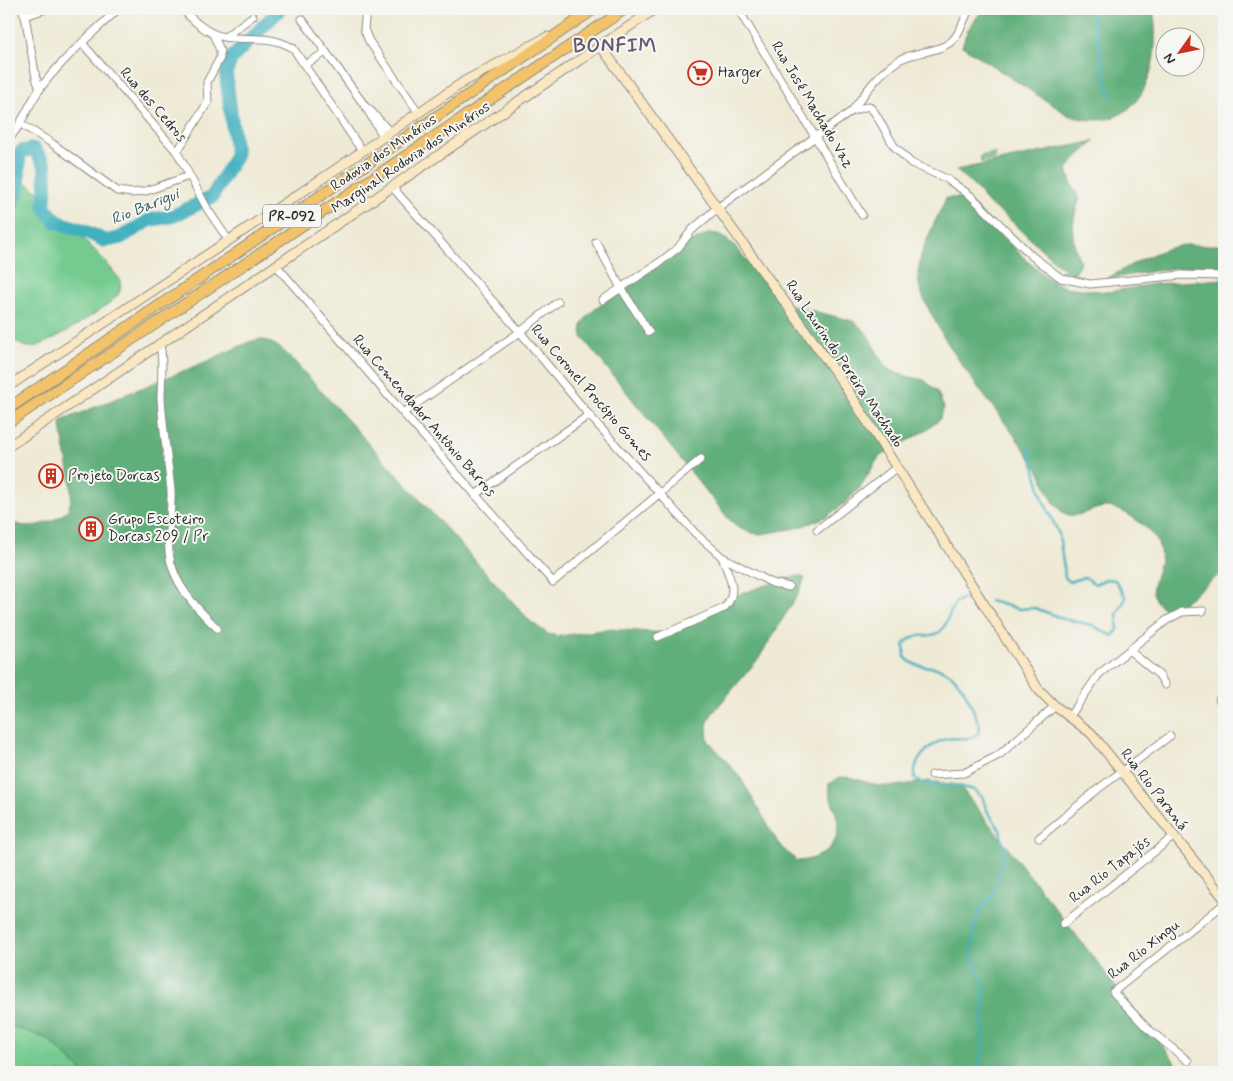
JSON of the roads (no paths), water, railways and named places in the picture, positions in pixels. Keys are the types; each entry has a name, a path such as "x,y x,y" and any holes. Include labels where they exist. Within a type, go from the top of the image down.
{"main road":[{"name":"Rodovia dos Minérios","path":"9,408 575,24 594,9"},
{"name":"Rodovia dos Minérios","path":"9,422 625,9"},
{"name":"Marginal Rodovia dos Minérios","path":"9,446 655,9"},
{"path":"9,386 229,241 465,81 526,47 575,24"},
{"name":"Rua Laurindo Pereira Machado","path":"600,45 617,65 716,209 841,380 898,467 1025,670 1038,689 1055,706"},
{"name":"Rua Rio Paraná","path":"1055,706 1090,733 1224,898"}],"street":[{"path":"22,9 40,89"},
{"path":"25,16 46,9"},
{"path":"9,139 21,124 40,89 82,43 118,9"},
{"path":"182,9 196,23 213,34 224,37 265,38 282,42 293,48 306,64 362,152"},
{"path":"366,9 364,29 369,41 419,113"},
{"name":"Rua José Machado Vaz","path":"738,9 862,215"},
{"path":"852,111 878,76 897,61 913,54 934,50 954,40 969,9"},
{"path":"224,37 253,16"},
{"path":"302,19 386,134"},
{"path":"177,152 208,102 207,82 220,58 220,50 213,34"},
{"name":"Rua dos Cedros","path":"82,43 177,152 208,210 229,241"},
{"path":"306,64 326,52"},
{"path":"603,300 678,248 692,230 716,209 815,136 852,111 869,106 894,146 911,163 947,179 971,196 1032,256 1061,278 1090,284 1182,274 1224,276"},
{"path":"21,124 54,144 117,191 132,193 146,191 189,176"},
{"name":"Rua Coronel Procópio Gomes","path":"392,188 520,332 589,415 660,494 722,557 772,583 789,587"},
{"path":"596,242 621,288 649,332"},
{"name":"Rua Comendador Antônio Barros","path":"276,265 403,413 553,582 660,494"},
{"path":"403,413 520,332 558,302"},
{"path":"159,343 162,351 160,362 162,420 172,503 169,552 172,568 185,592 200,612 217,628"},
{"path":"475,495 589,415"},
{"path":"660,494 701,459"},
{"path":"817,530 898,467"},
{"path":"658,637 724,608 731,600 733,594 722,557"},
{"path":"1070,716 1100,674 1167,620 1182,612 1203,611"},
{"path":"1130,651 1159,674 1165,685"},
{"path":"932,775 964,773 999,755 1055,706"},
{"path":"1039,838 1170,736"},
{"name":"Rua Rio Tapajós","path":"1064,924 1173,837"},
{"name":"Rua Rio Xingu","path":"1188,1061 1147,1028 1113,992 1224,904"}],"waterway":[{"name":"Rio Barigui","path":"9,206 12,205 19,184 19,154 22,151 34,149 45,165 46,187 44,206 55,221 85,231 105,241 120,238 150,220 173,216 212,197 236,155 226,74 231,59 280,9"},
{"path":"1090,9 1110,96"},
{"path":"990,601 1019,609 1035,608 1064,619 1092,625 1112,636 1118,630 1117,614 1126,598 1115,580 1107,579 1095,584 1085,577 1069,582 1065,577 1059,534 1043,500 1029,448"},
{"path":"976,1072 983,1049 984,984 972,957 973,933 979,910 993,896 1004,849 1000,830 986,809 983,798 974,790 955,785 925,784 915,779 916,766 928,749 946,739 971,737 979,732 980,726 969,700 953,676 946,671 920,666 908,661 905,657 904,645 908,640 916,636 931,635 941,631 957,602 964,598 978,599"}],"place":[{"name":"Harger","path":"700,73"},
{"name":"Projeto Dorcas","path":"51,476"},
{"name":"Grupo Escoteiro Dorcas 209 / Pr","path":"91,529"}],"district":[{"name":"BONFIM","path":"615,46"}]}
